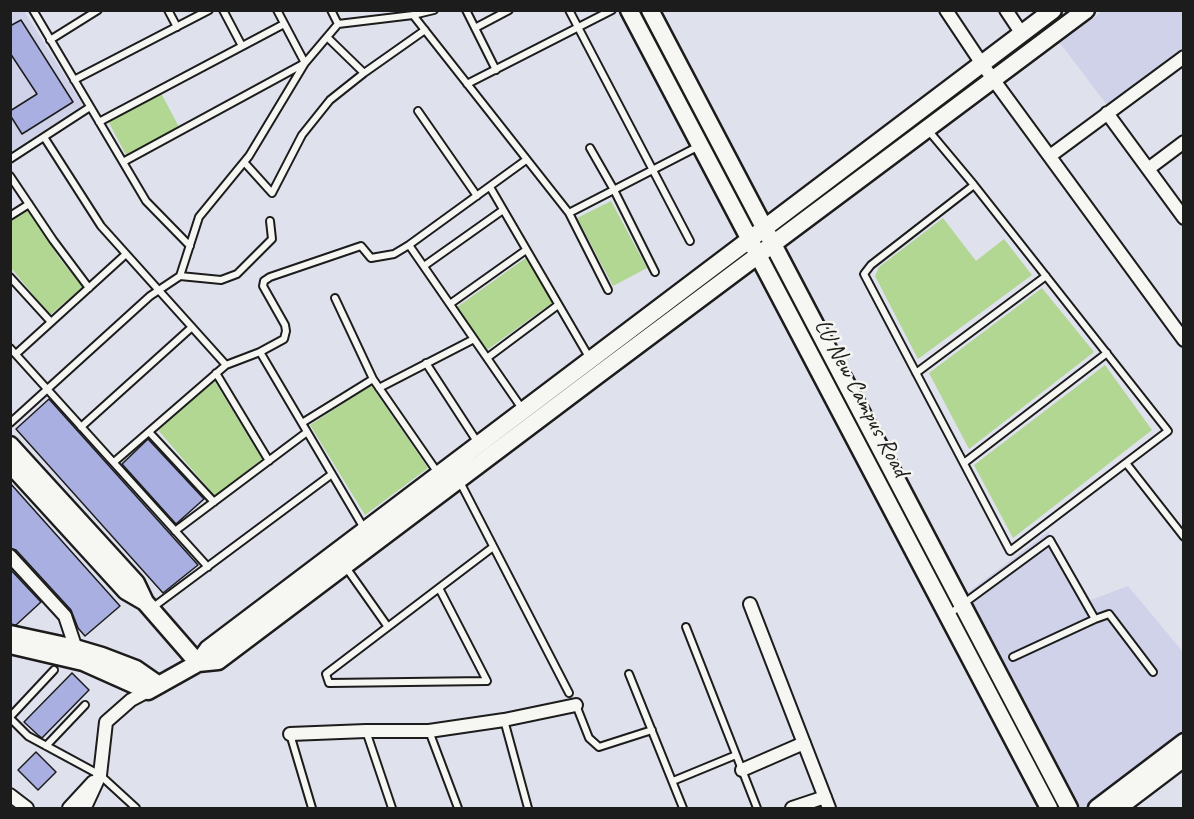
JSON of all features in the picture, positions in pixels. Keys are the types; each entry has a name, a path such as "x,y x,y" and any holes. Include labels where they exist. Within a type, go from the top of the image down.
{"street":[{"name":"LU New Campus Road","path":"629,10 1049,808"},
{"name":"LU New Campus Road","path":"650,10 1070,808"},
{"path":"946,10 982,63 1184,340"},
{"path":"1006,10 1022,34"},
{"path":"83,808 100,775 106,722 131,700 198,663 218,661 458,479 474,454 523,411 595,367 750,239 1053,10"},
{"path":"198,663 208,649 439,474 474,454 595,367 758,255 1086,10"},
{"path":"1050,156 1184,57"},
{"path":"1107,113 1184,218"},
{"path":"1148,169 1184,142"},
{"path":"10,445 136,583 148,605 198,663"},
{"path":"10,464 126,591 148,605"},
{"path":"10,556 65,616 79,655"},
{"path":"750,604 827,803 792,808"},
{"path":"11,636 79,655 102,656 136,669 153,688"},
{"path":"290,734 429,730 504,720 576,705"},
{"path":"1097,808 1184,742"},
{"path":"742,770 804,743"},
{"path":"1118,808 1184,758"},
{"path":"69,808 100,775"},
{"path":"10,795 27,808"}],"lane":[{"path":"33,10 146,201 190,246"},
{"path":"50,40 98,10"},
{"path":"168,10 177,27"},
{"path":"74,80 209,10"},
{"path":"223,10 242,46"},
{"path":"277,10 305,63"},
{"path":"331,10 338,24"},
{"path":"10,423 150,296 180,276 199,217 249,156 305,63 338,24 413,15 434,10"},
{"path":"466,10 496,70"},
{"path":"475,28 509,10"},
{"path":"569,10 690,241"},
{"path":"467,84 612,10"},
{"path":"413,15 569,213 608,290"},
{"path":"99,122 284,24"},
{"path":"244,162 272,193 302,135 330,100 425,30"},
{"path":"327,37 364,73"},
{"path":"123,162 305,63"},
{"path":"10,159 90,107"},
{"path":"418,111 477,196"},
{"path":"927,129 974,185 1168,431 1010,551 864,274 871,265 974,185"},
{"path":"44,137 101,226 226,364"},
{"path":"569,213 717,137"},
{"path":"590,148 655,272"},
{"path":"114,462 226,364 260,352 284,339 285,325 263,286 264,281 362,246 371,258 394,254 526,160"},
{"path":"10,176 89,288"},
{"path":"490,187 595,367"},
{"path":"10,216 29,204"},
{"path":"424,266 503,210"},
{"path":"180,276 221,280 237,274 272,239 270,221"},
{"path":"409,245 523,411"},
{"path":"450,304 526,250"},
{"path":"16,354 126,254"},
{"path":"916,373 1046,276"},
{"path":"10,277 51,322"},
{"path":"336,298 373,380 439,474"},
{"path":"487,358 558,305"},
{"path":"81,427 192,327"},
{"path":"379,387 474,339"},
{"path":"10,348 208,567"},
{"path":"260,352 365,530"},
{"path":"964,463 1107,353"},
{"path":"426,363 474,454"},
{"path":"216,373 269,461"},
{"path":"302,423 373,380"},
{"path":"149,432 214,502"},
{"path":"175,531 307,432"},
{"path":"1126,463 1184,537"},
{"path":"148,605 208,567 332,474"},
{"path":"458,479 569,693"},
{"path":"947,615 1050,540 1095,618"},
{"path":"439,588 487,681 329,683 326,674 493,546"},
{"path":"344,566 388,627"},
{"path":"1013,657 1095,618 1109,614 1153,672"},
{"path":"686,627 757,808"},
{"path":"54,670 10,718 28,736 100,775 136,808"},
{"path":"629,674 683,808"},
{"path":"46,746 85,705"},
{"path":"576,705 589,738 598,747 652,730"},
{"path":"504,720 528,808"},
{"path":"429,730 458,808"},
{"path":"366,731 392,808"},
{"path":"290,734 312,808"},
{"path":"673,781 736,755"}],"shaded area":[{"path":"1104,10 1184,11 1183,48 1107,105 1060,43"},
{"path":"24,11 83,105 11,152 11,14"},
{"path":"1048,532 1091,600 1128,586 1183,652 1183,730 1083,808 967,593"}],"green space":[{"path":"161,93 179,127 126,155 108,121"},
{"path":"611,201 647,268 613,286 577,218"},
{"path":"27,210 60,259 83,287 50,315 11,268 11,221"},
{"path":"943,218 976,261 1004,239 1032,275 918,359 875,276 879,267"},
{"path":"527,257 552,303 487,350 457,307"},
{"path":"1042,288 1094,352 969,449 929,373"},
{"path":"1105,365 1152,430 1013,538 974,465"},
{"path":"214,380 262,459 215,496 158,430"},
{"path":"371,385 428,468 365,515 310,425"}],"building":[{"path":"21,20 73,102 22,134 10,115 10,111 37,94 10,53 10,26"},
{"path":"49,399 198,565 163,593 16,429"},
{"path":"148,439 204,499 176,524 122,464"},
{"path":"10,483 120,606 85,636 78,628 71,610 16,550 10,548"},
{"path":"10,569 41,602 16,625 10,624"},
{"path":"72,673 89,690 42,738 24,722"},
{"path":"36,752 56,772 38,790 18,770"}]}
